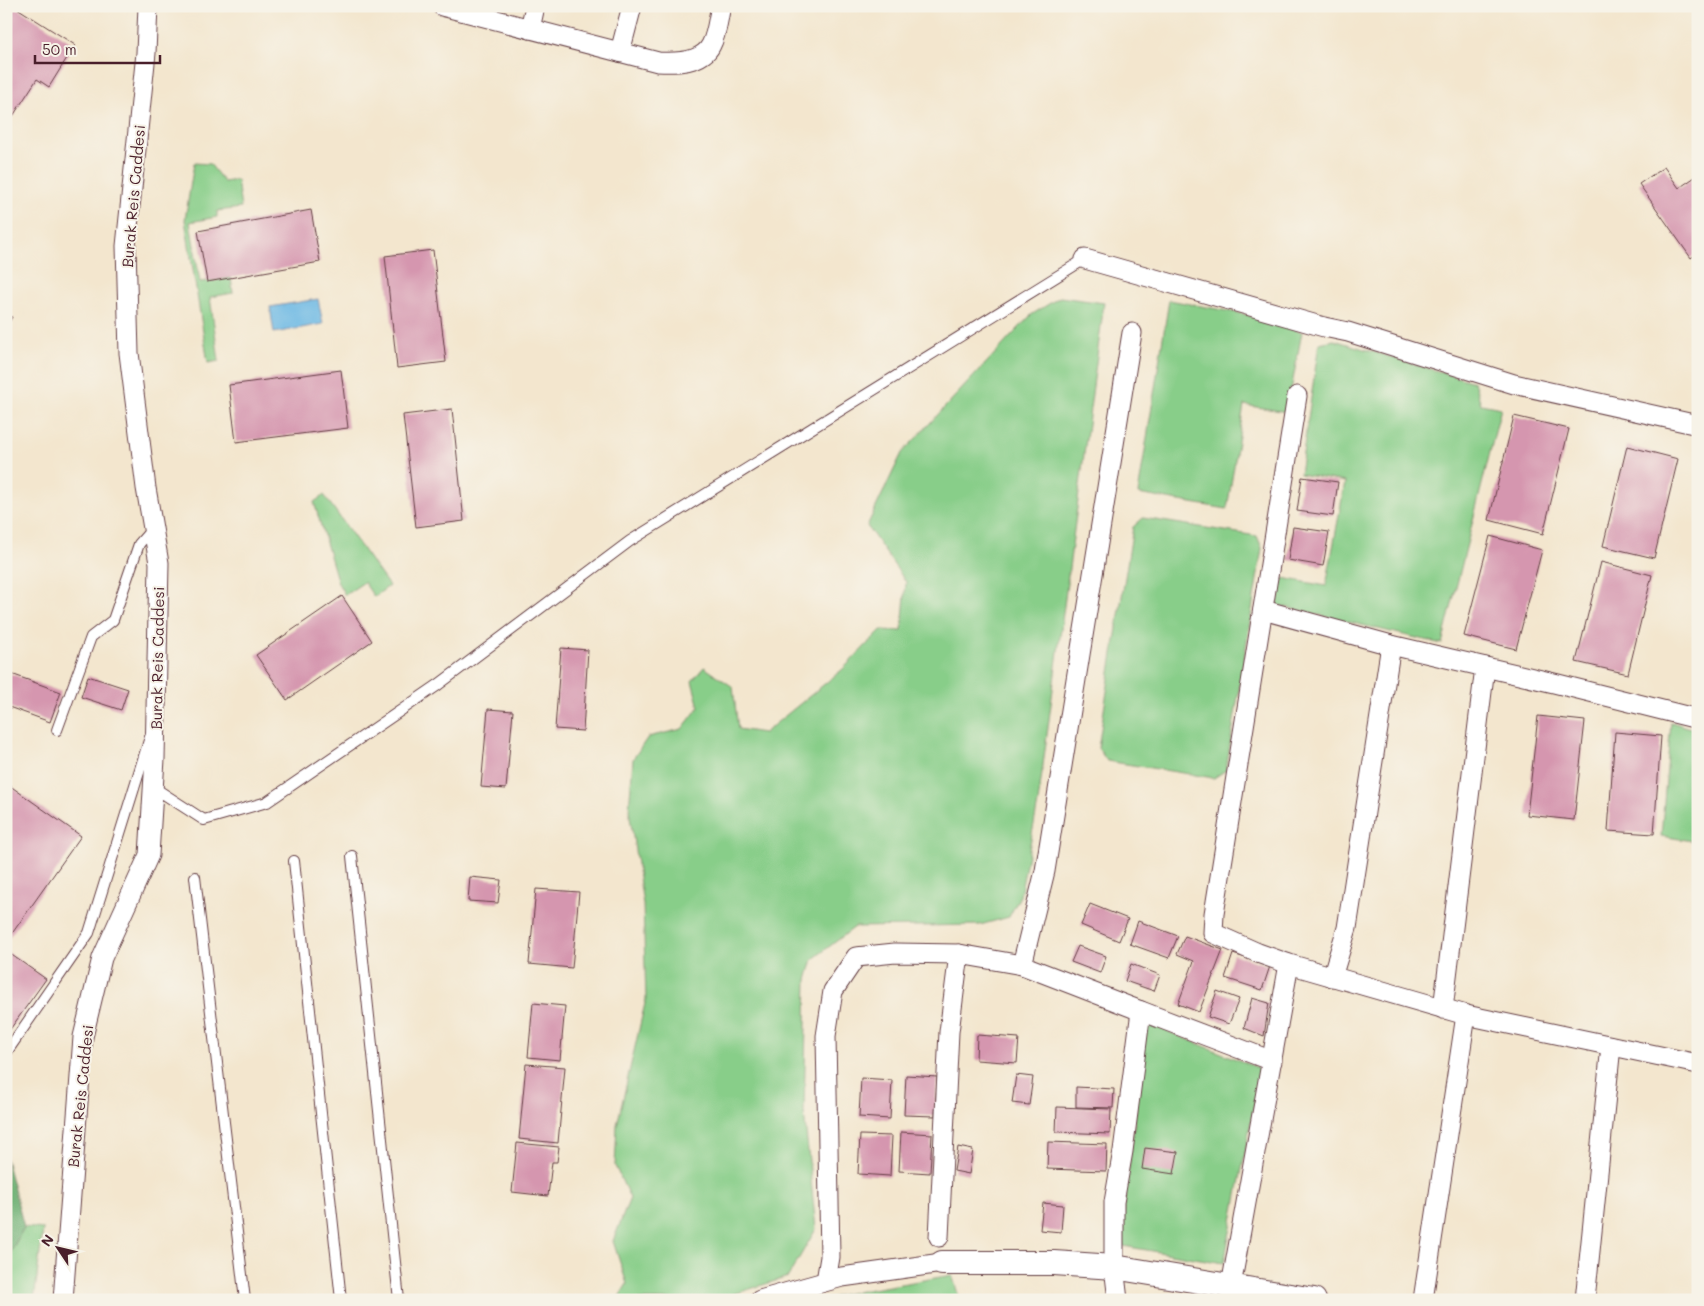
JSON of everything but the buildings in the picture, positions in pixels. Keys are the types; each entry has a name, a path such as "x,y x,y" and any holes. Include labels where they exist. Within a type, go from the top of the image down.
{"street":[{"name":"Burak Reis Caddesi","path":"63,1300 83,1038 102,958 149,855 153,787 159,563 146,488 129,353 126,246 145,63 148,6"},
{"path":"442,6 658,62 680,63 706,53 712,44 721,6"},
{"path":"530,29 535,6"},
{"path":"620,52 632,6"},
{"path":"1085,259 1324,327 1348,332 1514,384 1698,425"},
{"path":"1022,965 1045,871 1132,333"},
{"path":"1297,396 1214,914 1213,933 1288,964 1443,1009 1698,1064"},
{"path":"1263,610 1392,645 1698,719"},
{"path":"1332,977 1347,928 1392,645"},
{"path":"1443,1009 1485,667"},
{"path":"826,1281 830,1257 826,1036 833,991 856,957 895,953 959,954 1022,965 1272,1061"},
{"path":"939,1237 949,1032 959,954"},
{"path":"1232,1286 1288,964"},
{"path":"1118,1300 1114,1267 1114,1202 1141,1011"},
{"path":"1423,1300 1466,1015"},
{"path":"1585,1300 1611,1046"},
{"path":"760,1300 842,1276 942,1263 1054,1262 1114,1267 1314,1300"}],"lane":[{"path":"153,787 204,820 267,802 438,684 630,541 1085,259"},
{"path":"57,730 92,637 113,620 139,544 153,528"},
{"path":"6,1053 89,933 155,720"},
{"path":"352,856 400,1300"},
{"path":"294,860 341,1300"},
{"path":"195,877 245,1300"}],"green space":[{"path":"194,163 210,164 224,182 237,180 241,208 217,211 217,217 190,222 200,282 231,278 233,293 210,297 219,361 208,363 185,220"},
{"path":"1060,297 1104,303 1038,803 1020,896 1009,917 980,925 855,927 813,959 807,980 804,1112 816,1229 788,1277 715,1300 617,1300 627,1284 613,1241 630,1198 615,1166 617,1125 646,999 643,904 629,810 633,759 648,737 682,729 699,707 692,681 704,667 733,687 738,729 764,733 843,669 881,630 902,631 906,582 867,526 902,453 1031,315"},
{"path":"1169,300 1244,314 1302,332 1287,412 1244,405 1227,509 1138,494"},
{"path":"1334,340 1474,382 1481,404 1501,408 1442,644 1277,605 1283,578 1326,586 1345,482 1300,474 1319,343"},
{"path":"324,495 389,586 374,597 364,582 345,595 338,583 314,502"},
{"path":"1143,518 1257,536 1262,548 1226,770 1214,778 1107,761 1098,748 1133,527"},
{"path":"1671,722 1698,730 1698,842 1661,836"},
{"path":"1147,1023 1261,1069 1224,1263 1123,1246 1124,1206"},
{"path":"6,1159 24,1227 6,1261"},
{"path":"24,1227 43,1229 34,1300 6,1300 6,1261"},
{"path":"952,1275 960,1300 825,1300 844,1294"}],"water":[{"path":"318,299 323,324 274,333 270,307"}]}
